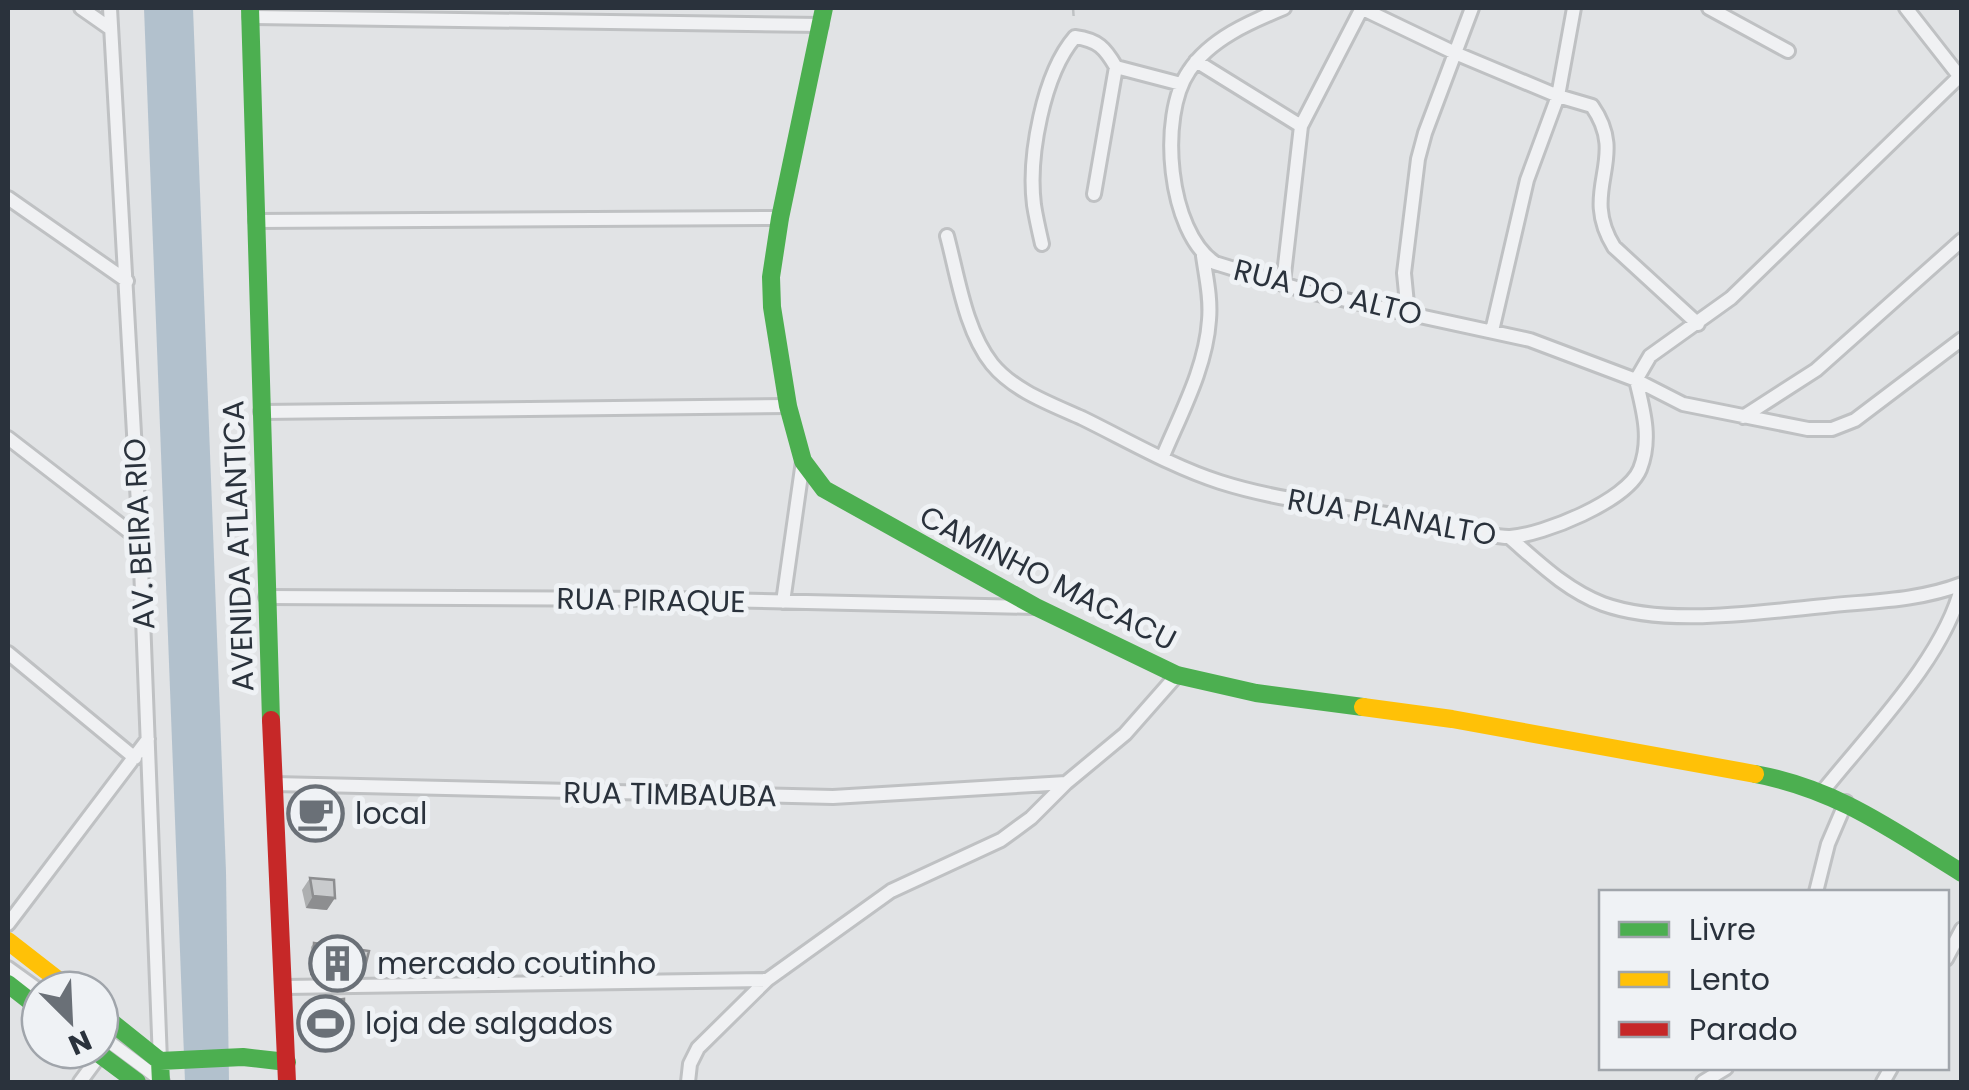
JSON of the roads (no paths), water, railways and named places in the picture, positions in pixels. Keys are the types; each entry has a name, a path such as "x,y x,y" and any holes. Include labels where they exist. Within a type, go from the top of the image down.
{"street":[{"path":"81,8 111,28"},
{"name":"AV. BEIRA RIO","path":"110,8 170,1060"},
{"name":"RUA DO ALTO","path":"1284,8 1229,34 1196,62 1181,84 1172,118 1171,153 1186,228 1203,256 1214,263 1408,314 1530,340 1636,380 1684,404 1808,429 1832,428 1855,420 1962,338"},
{"path":"1283,282 1301,126 1362,8 1455,53 1592,106 1609,137 1598,204 1606,234 1614,247 1698,324"},
{"path":"1408,314 1404,274 1418,158 1472,8"},
{"path":"1492,331 1526,180 1558,96 1574,8"},
{"path":"1709,8 1788,51"},
{"path":"1636,380 1650,356 1732,298 1960,76 1906,8"},
{"path":"250,12 823,16"},
{"name":"AVENIDA ATLANTICA","path":"250,12 266,598 287,1082"},
{"name":"CAMINHO MACACU","path":"823,16 780,218 772,306 788,406 803,461 824,489 1036,608 1177,674 1256,693 1452,719 1797,782 1846,802 1962,873"},
{"path":"1042,244 1032,179 1039,123 1064,50 1075,37 1093,39 1104,48 1116,68 1094,194"},
{"path":"1196,62 1301,126"},
{"path":"1116,68 1181,84"},
{"path":"8,198 126,281"},
{"path":"256,220 780,218"},
{"name":"RUA PLANALTO","path":"947,236 978,339 997,369 1028,392 1162,456 1215,480 1263,494 1509,538 1562,522 1606,504 1632,484 1640,469 1646,447 1646,422 1636,380"},
{"path":"1743,417 1816,370 1962,240"},
{"path":"1162,456 1207,340 1209,298 1203,256"},
{"path":"261,412 788,406"},
{"path":"8,438 140,540"},
{"path":"783,602 803,461"},
{"path":"1509,538 1552,575 1582,594 1604,604 1646,613 1696,615 1780,610 1916,597 1962,585 1956,610 1932,654 1824,791"},
{"name":"RUA PIRAQUE","path":"266,598 1036,608"},
{"path":"10,660 135,758"},
{"path":"688,1082 690,1064 698,1048 767,980 890,891 1001,840 1031,818 1125,734 1177,674"},
{"path":"8,924 149,739"},
{"name":"RUA TIMBAUBA","path":"274,784 833,797 1066,783"},
{"path":"1816,890 1828,844 1846,802"},
{"path":"1949,953 1962,929"},
{"path":"8,940 46,970"},
{"path":"284,987 767,980"},
{"path":"120,1026 170,1060 243,1057 287,1062"},
{"path":"120,1050 163,1082 170,1060"}],"water":[{"path":"144,8 193,8 226,872 229,1082 185,1082"}],"place":[{"name":"local","path":"316,813"},
{"name":"mercado coutinho","path":"338,963"},
{"name":"loja de salgados","path":"326,1023"}]}
